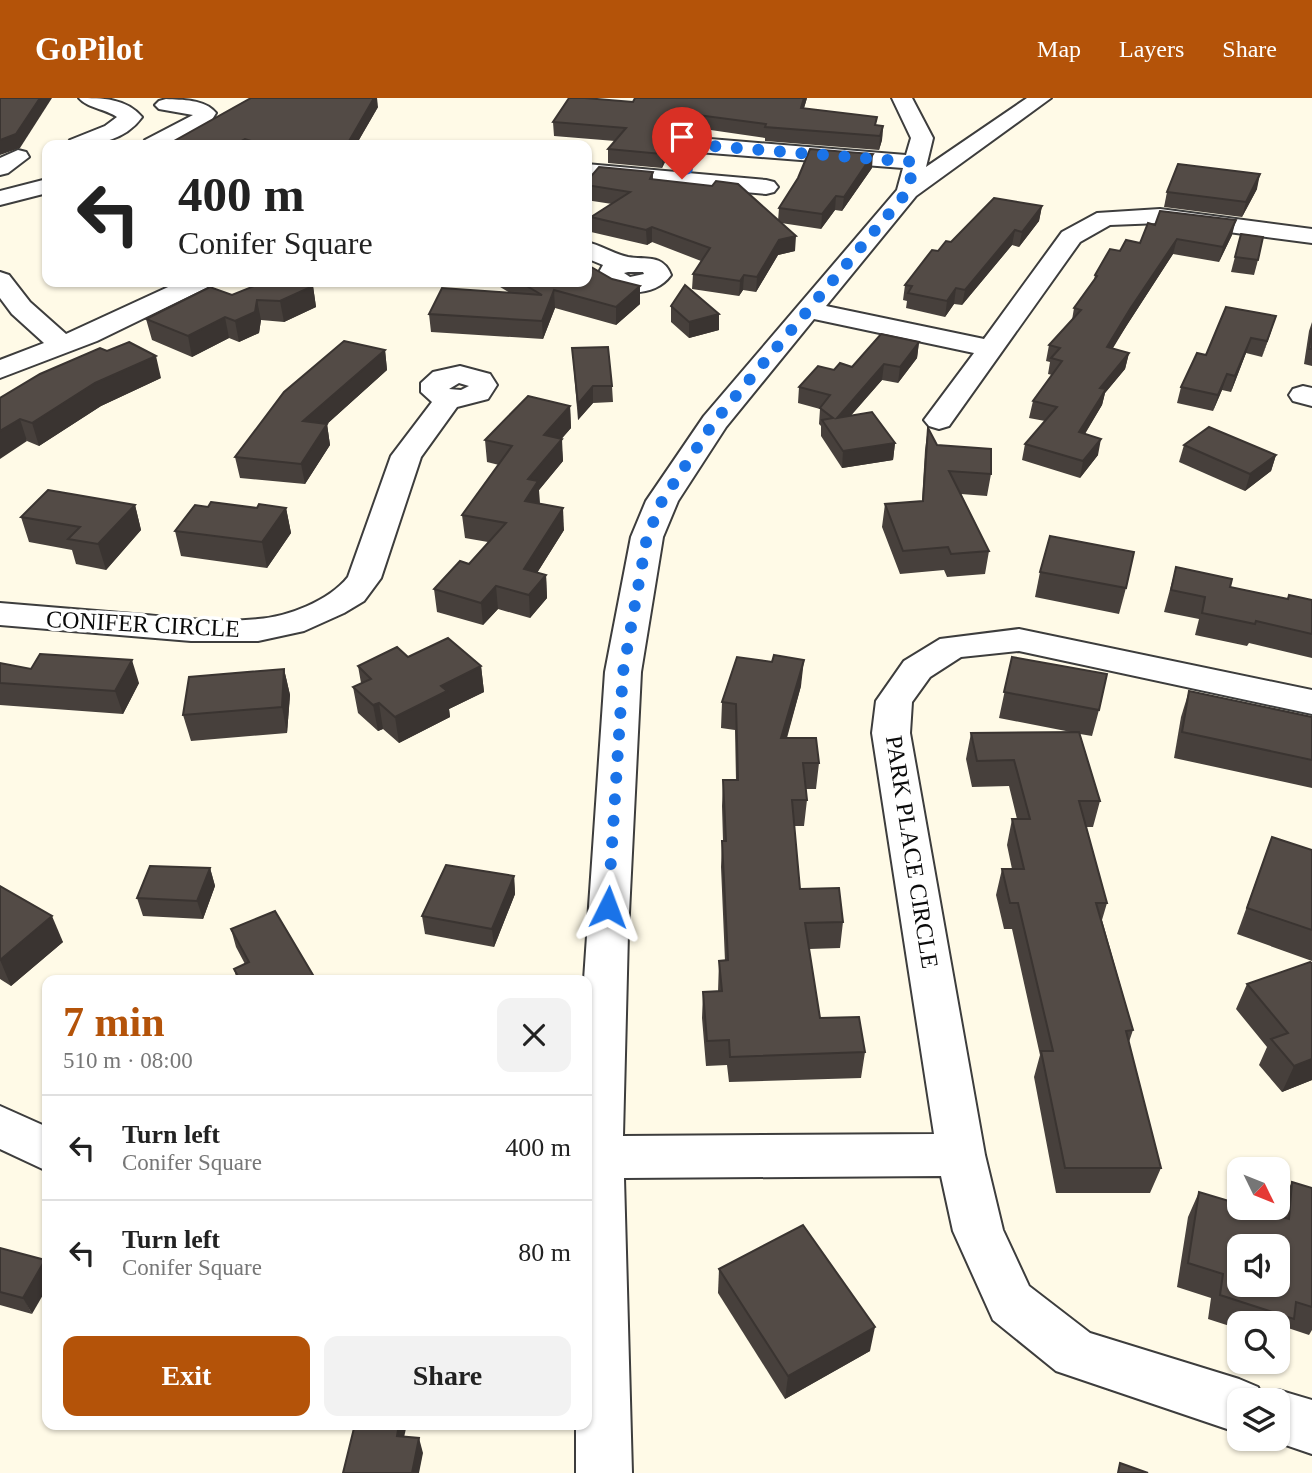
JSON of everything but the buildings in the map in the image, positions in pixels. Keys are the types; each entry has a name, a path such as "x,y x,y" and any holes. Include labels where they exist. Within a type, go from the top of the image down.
{"street":[{"path":"89,98 116,106 131,117 123,125 89,140"},
{"path":"902,98 915,164"},
{"path":"682,179 703,136 784,152 915,164 972,143 1041,98"},
{"path":"163,140 200,121 205,113 191,107 166,105"},
{"path":"604,1473 592,1157 623,672 647,537 662,501 714,422 808,310 915,164 972,143"},
{"path":"592,172 682,179 763,198 784,152"},
{"path":"11,195 42,173"},
{"path":"11,195 42,187"},
{"path":"939,420 1071,237 1105,218 1160,216 1312,236"},
{"path":"592,251 624,264"},
{"path":"0,280 22,308 63,345"},
{"path":"0,370 63,345 188,287"},
{"path":"808,310 990,348"},
{"name":"CONIFER CIRCLE","path":"0,614 191,630 258,630 292,623 332,606 352,594 363,578 406,456 449,399"},
{"name":"PARK PLACE CIRCLE","path":"1227,1402 1075,1353 1011,1303 978,1231 961,1155 891,733 894,701 916,668 952,647 1019,640 1312,702"},
{"path":"0,1126 42,1147"},
{"path":"592,1157 961,1155"},
{"path":"1290,1421 1312,1427"}],"route":[{"path":"608,907 623,672 647,537 662,501 714,422 908,191 914,162 698,145 682,179"}]}
